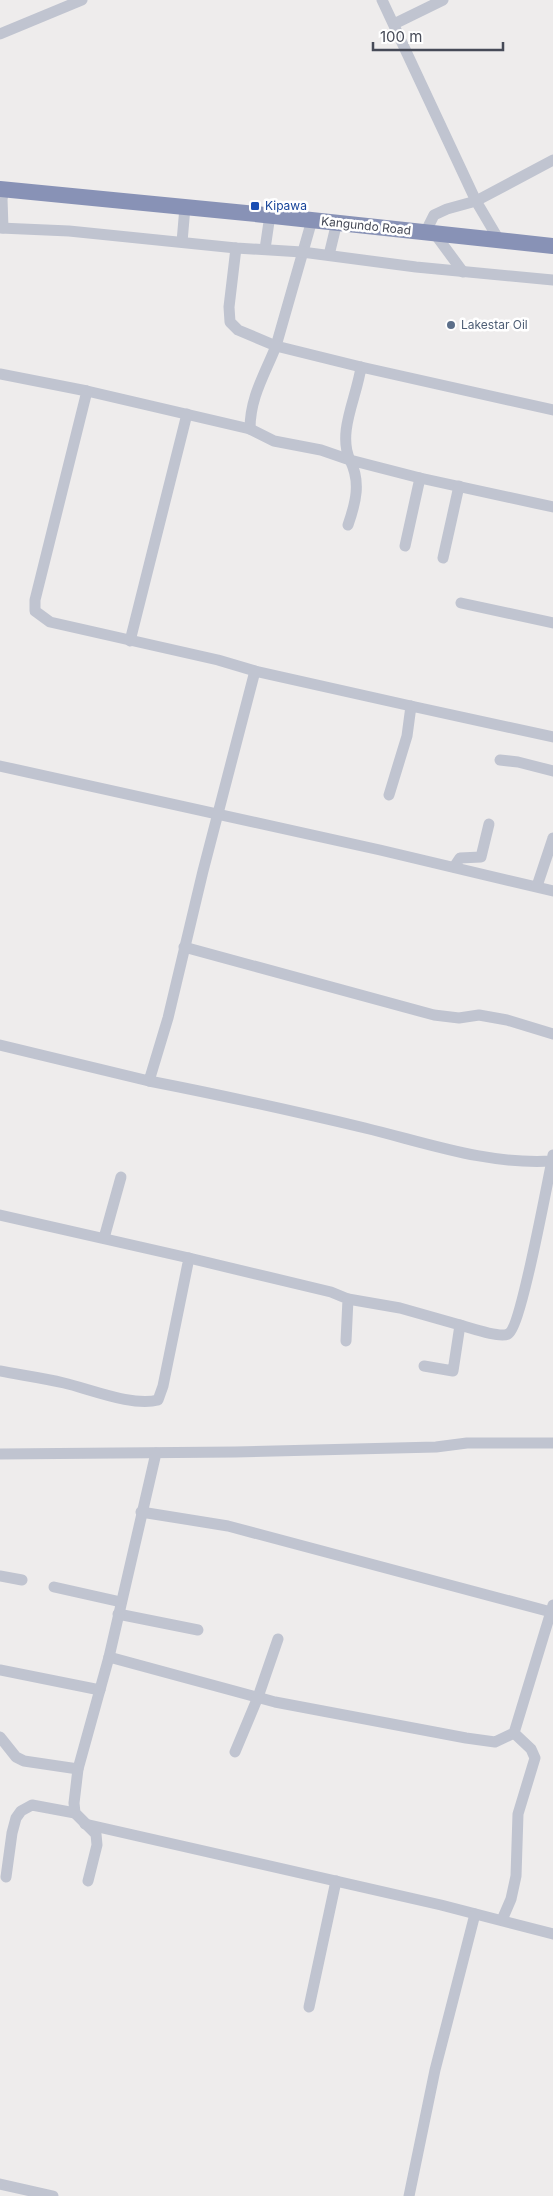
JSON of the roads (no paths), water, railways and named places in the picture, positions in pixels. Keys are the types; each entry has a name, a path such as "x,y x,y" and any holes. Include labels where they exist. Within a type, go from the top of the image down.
{"highway":[{"name":"Kangundo Road","path":"2,189 270,215 553,246"}],"street":[{"path":"0,34 82,0"},
{"path":"382,0 476,201 499,240"},
{"path":"394,24 444,0"},
{"path":"463,272 430,233 434,215 447,209 476,201 553,160"},
{"path":"2,189 2,228 69,230 236,248 302,252 463,272 553,280"},
{"path":"182,242 184,207"},
{"path":"265,249 270,215"},
{"path":"250,429 250,412 254,398 276,346 312,220"},
{"path":"329,255 337,222"},
{"path":"236,248 228,308 230,322 238,330 276,346 361,368 553,410"},
{"path":"348,525 354,508 357,483 356,472 345,449 345,440 361,368"},
{"path":"0,374 87,391 250,429 274,441 321,450 350,460 420,478 553,507"},
{"path":"87,391 35,600 35,611 50,622 218,660 255,671 553,737"},
{"path":"130,641 187,414"},
{"path":"405,546 420,478"},
{"path":"443,558 459,486"},
{"path":"461,603 553,623"},
{"path":"148,1081 168,1018 184,948 255,671"},
{"path":"389,796 407,736 412,706"},
{"path":"500,760 518,762 553,771"},
{"path":"0,766 105,788 219,816 454,867 553,891"},
{"path":"454,867 460,858 482,857 489,824"},
{"path":"537,886 553,838"},
{"path":"184,948 378,998 427,1013 459,1018 479,1015 507,1020 553,1034"},
{"path":"0,1045 148,1081 363,1128 490,1159 512,1162 552,1158 517,1320 508,1334 500,1335 400,1308 348,1298 331,1292 189,1258 0,1215"},
{"path":"104,1238 121,1177"},
{"path":"0,1371 64,1383 121,1398 149,1402 158,1400 163,1386 189,1258"},
{"path":"346,1341 348,1298"},
{"path":"424,1366 453,1371 460,1325"},
{"path":"0,1454 156,1453 436,1447 467,1443 553,1443"},
{"path":"88,1881 97,1845 96,1834 75,1813 74,1803 78,1769 100,1690 156,1453"},
{"path":"108,1657 258,1697 495,1742 514,1733 552,1608 228,1526 141,1512"},
{"path":"0,1576 22,1580"},
{"path":"54,1587 121,1602"},
{"path":"118,1614 198,1630"},
{"path":"235,1752 258,1697 278,1639"},
{"path":"0,1670 100,1690"},
{"path":"502,1920 511,1899 516,1876 518,1814 535,1758 532,1749 514,1733"},
{"path":"0,1737 16,1757 24,1761 78,1769"},
{"path":"6,1877 12,1833 21,1811 32,1805 75,1813"},
{"path":"85,1824 502,1920 553,1934"},
{"path":"309,2007 336,1881"},
{"path":"409,2196 435,2070 475,1914"},
{"path":"0,2184 53,2196"}],"place":[{"name":"Kipawa","path":"255,206"},
{"name":"Lakestar Oil","path":"451,325"}]}
